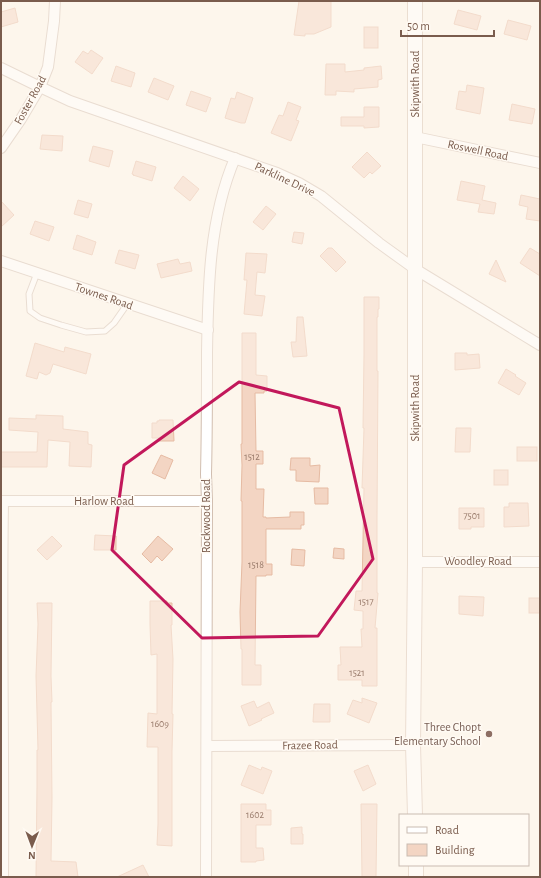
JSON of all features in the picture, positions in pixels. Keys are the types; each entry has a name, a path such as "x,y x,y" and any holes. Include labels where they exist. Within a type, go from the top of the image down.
{"main road":[{"name":"Skipwith Road","path":"415,1 415,562 413,745 415,814"},
{"path":"416,866 416,877"}],"street":[{"name":"Foster Road","path":"1,148 21,119 40,87 48,67 55,1"},
{"name":"Parkline Drive","path":"1,68 77,104 277,173 299,184 321,196 379,243 415,269 540,345"},
{"name":"Roswell Road","path":"415,137 540,163"},
{"name":"Rockwood Road","path":"206,877 206,467 208,299 215,230 228,175 235,158"},
{"name":"Townes Road","path":"1,261 208,330"},
{"name":"Harlow Road","path":"2,501 207,501"},
{"path":"2,501 4,793 3,877"},
{"name":"Woodley Road","path":"415,562 540,562"},
{"name":"Frazee Road","path":"207,746 413,745"}],"lane":[{"path":"37,273 29,294 30,311 40,318 61,325 86,332 105,331 114,323 128,303"}],"highlighted area":[{"path":"239,382 339,408 373,559 318,636 202,638 112,550 124,465"}],"building":[{"path":"299,1 331,1 331,27 314,34 305,34 305,36 294,35"},
{"path":"15,8 18,22 1,27 1,12"},
{"path":"458,10 481,16 477,30 454,24"},
{"path":"508,20 531,26 527,40 504,34"},
{"path":"364,27 378,27 378,48 364,48"},
{"path":"91,50 103,58 92,74 75,62 83,51 88,54"},
{"path":"326,64 345,64 345,72 381,66 382,79 378,80 378,87 354,89 354,92 336,91 336,95 325,95"},
{"path":"116,66 135,73 131,87 111,81"},
{"path":"154,78 174,86 168,100 148,92"},
{"path":"467,85 484,88 480,114 456,109 459,91 466,92"},
{"path":"191,91 211,98 206,112 186,105"},
{"path":"237,92 253,98 245,123 225,118 231,98 235,99"},
{"path":"288,102 301,107 296,120 299,121 291,141 271,133 279,115 283,116"},
{"path":"512,104 535,109 532,124 509,120"},
{"path":"364,107 379,107 379,127 364,128 364,126 341,126 341,117 364,117"},
{"path":"42,135 63,136 62,151 40,149"},
{"path":"93,146 113,151 109,167 89,161"},
{"path":"367,152 381,166 372,174 370,172 364,178 352,167"},
{"path":"136,161 156,167 152,181 132,174"},
{"path":"183,176 199,189 190,201 174,188"},
{"path":"461,181 485,186 482,200 496,203 494,214 478,212 480,204 457,200"},
{"path":"521,195 540,199 540,221 526,219 528,207 519,205"},
{"path":"78,200 92,204 88,218 74,214"},
{"path":"1,201 14,215 1,227"},
{"path":"266,206 276,214 263,230 253,222"},
{"path":"35,221 54,227 49,241 30,234"},
{"path":"294,232 304,233 302,244 292,242"},
{"path":"77,235 96,242 92,255 73,249"},
{"path":"328,248 332,248 346,262 336,272 320,256"},
{"path":"530,248 540,254 540,276 520,263"},
{"path":"119,250 139,255 135,269 115,263"},
{"path":"246,253 267,254 265,273 257,272 255,295 265,296 262,316 244,314 247,280 244,280"},
{"path":"178,259 180,264 190,262 192,271 161,278 157,264"},
{"path":"496,260 506,282 489,274"},
{"path":"364,297 379,297 377,317 378,593 375,628 377,628 377,686 362,686 362,680 338,680 338,665 341,665 340,647 362,647 361,629 363,629 363,611 354,610 356,591 362,591 364,488 362,488 364,428"},
{"path":"297,317 303,317 307,356 293,357 291,342 296,342"},
{"path":"242,333 256,333 256,375 267,376 267,391 264,391 264,393 255,393 256,451 263,451 263,464 256,464 256,489 264,489 263,517 290,517 290,512 304,512 304,525 301,525 301,529 266,529 266,564 272,564 272,575 256,576 255,665 261,665 261,685 242,685 240,612 242,562"},
{"path":"35,343 64,352 65,347 91,354 86,374 53,364 50,373 46,375 39,372 37,379 26,376"},
{"path":"455,353 467,353 467,355 479,354 480,368 455,370"},
{"path":"506,369 526,383 519,395 498,383"},
{"path":"36,415 63,416 63,429 88,432 88,444 92,445 91,467 69,466 70,442 48,440 47,467 1,467 1,452 37,452 38,432 9,430 9,418 36,419"},
{"path":"159,420 173,420 174,441 159,441 159,438 152,438 152,423 157,423"},
{"path":"456,428 471,428 470,452 455,452"},
{"path":"517,447 537,447 537,461 517,461"},
{"path":"161,455 173,460 165,479 152,473"},
{"path":"291,458 310,458 310,466 320,465 319,482 296,481 296,470 290,470"},
{"path":"494,470 508,470 508,485 494,485"},
{"path":"314,488 328,488 328,504 315,504"},
{"path":"509,503 528,503 529,526 504,527 504,507 509,507"},
{"path":"459,508 484,508 484,527 459,529"},
{"path":"95,535 116,536 116,550 94,550"},
{"path":"52,536 62,546 47,560 37,550"},
{"path":"158,536 173,549 162,561 157,556 151,563 142,554"},
{"path":"334,548 344,549 344,559 333,558"},
{"path":"292,549 305,550 304,566 291,565"},
{"path":"459,596 484,597 483,616 459,614"},
{"path":"529,598 540,598 540,613 529,613"},
{"path":"150,601 167,601 167,603 172,603 172,846 157,845 158,747 147,747 148,713 157,714 157,654 151,655"},
{"path":"37,603 52,603 51,861 76,862 78,877 36,877 38,750 36,676 38,624"},
{"path":"362,698 377,703 369,723 347,714 353,700 362,703"},
{"path":"254,701 257,708 269,702 274,713 249,726 241,706"},
{"path":"314,704 330,704 330,722 313,722"},
{"path":"249,765 261,770 262,767 272,771 263,794 241,785"},
{"path":"368,765 376,784 363,791 354,771"},
{"path":"241,804 266,804 266,810 271,810 271,825 256,825 256,848 263,848 264,860 256,862 241,862"},
{"path":"361,804 377,804 376,877 362,877"},
{"path":"302,827 303,844 291,844 291,828"},
{"path":"143,865 149,877 117,877"}],"place":[{"name":"Three Chopt Elementary School","path":"489,734"}]}
